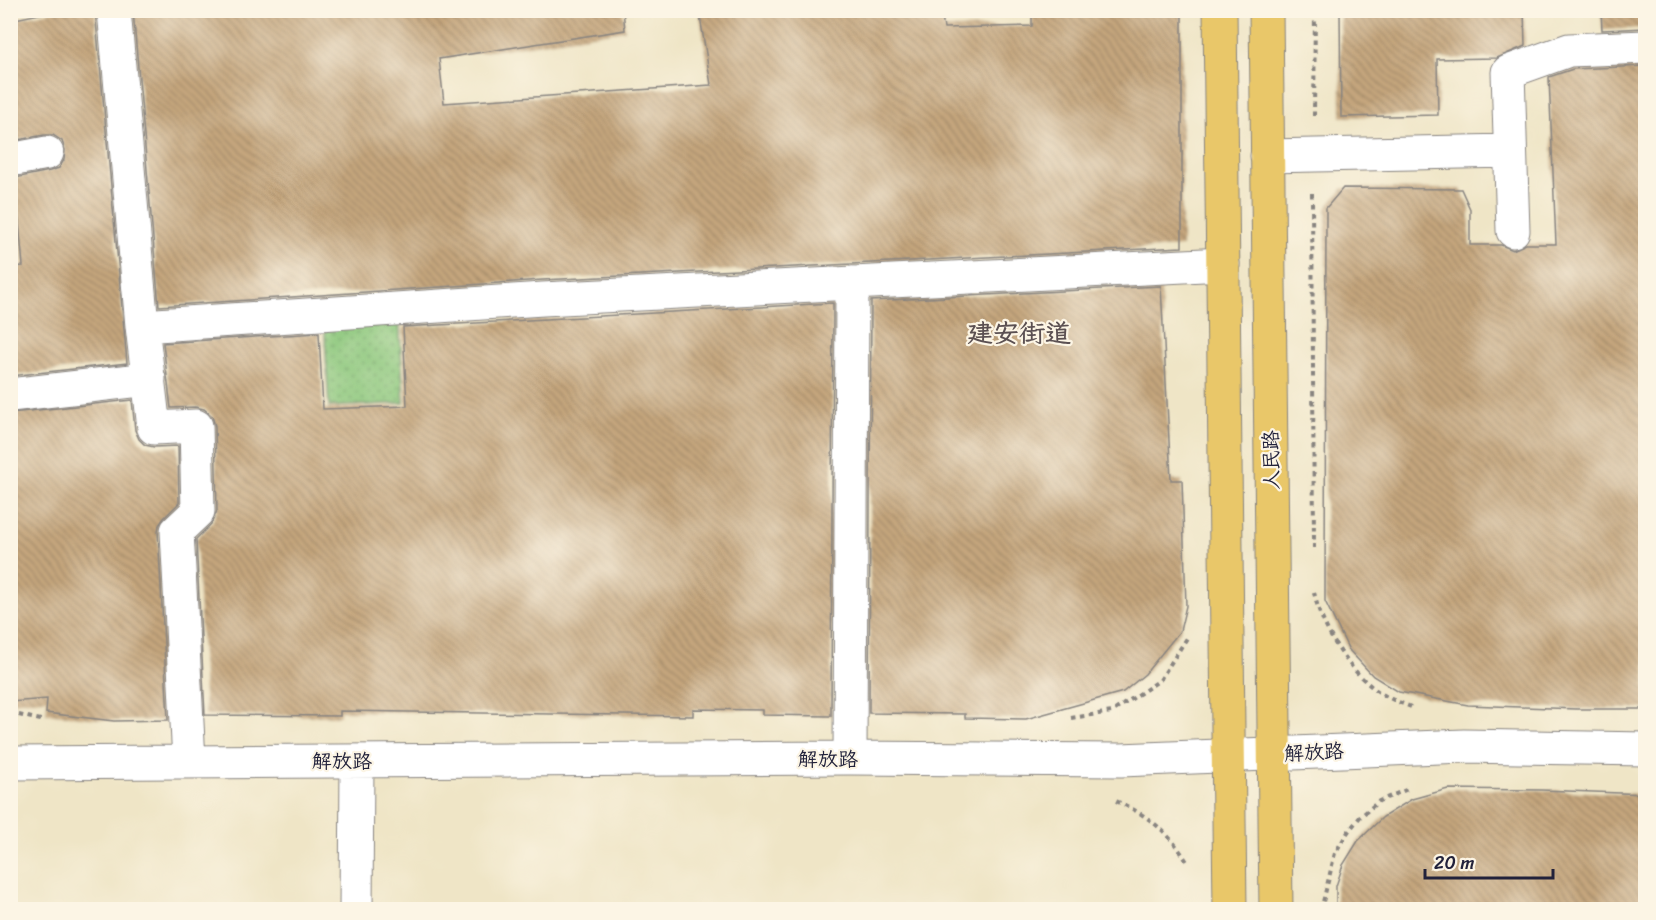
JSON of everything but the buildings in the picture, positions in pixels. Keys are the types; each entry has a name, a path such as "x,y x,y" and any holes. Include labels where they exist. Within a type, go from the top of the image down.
{"main road":[{"path":"1220,10 1230,909"},
{"name":"人民路","path":"1266,10 1276,909"}],"street":[{"path":"114,10 142,326 154,428 196,426 198,511 177,531 189,761"},
{"path":"1513,231 1508,72 1569,50 1646,46"},
{"path":"1267,156 1510,151"},
{"path":"10,160 47,153"},
{"path":"142,326 543,299 1223,264"},
{"path":"850,758 852,283"},
{"path":"10,395 149,379"},
{"name":"解放路","path":"10,763 850,758 1121,760 1464,746 1646,749"},
{"path":"356,909 357,761"}],"path":[{"path":"1314,559 1312,234 1315,10"},
{"path":"1314,582 1314,594 1331,638 1358,673 1381,693 1411,707 1420,708"},
{"path":"10,713 56,724"},
{"path":"1321,909 1335,853 1348,832 1360,817 1379,801 1409,789"},
{"path":"1113,800 1138,811 1167,833 1189,864 1192,874"}],"green space":[{"path":"399,316 404,403 329,407 324,320"}],"district":[{"name":"建安街道","path":"1019,333"}]}
